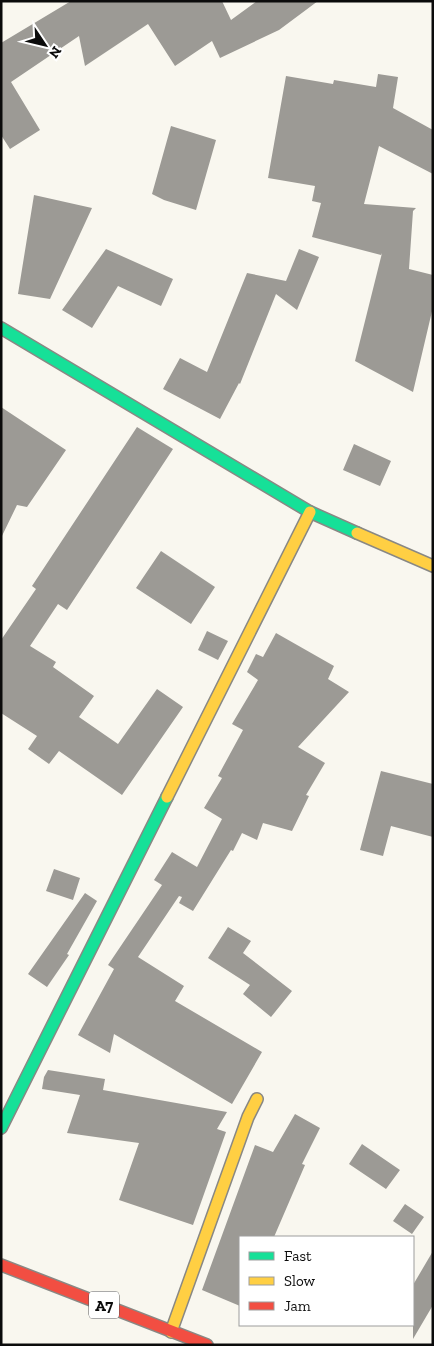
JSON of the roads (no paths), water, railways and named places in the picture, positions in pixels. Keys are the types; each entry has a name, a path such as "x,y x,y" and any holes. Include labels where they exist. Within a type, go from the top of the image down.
{"street":[{"path":"1,328 310,512 433,566"},
{"path":"1,1128 310,512"},
{"path":"171,1332 248,1117 258,1099"},
{"name":"A7","path":"1,1265 207,1345"}]}
